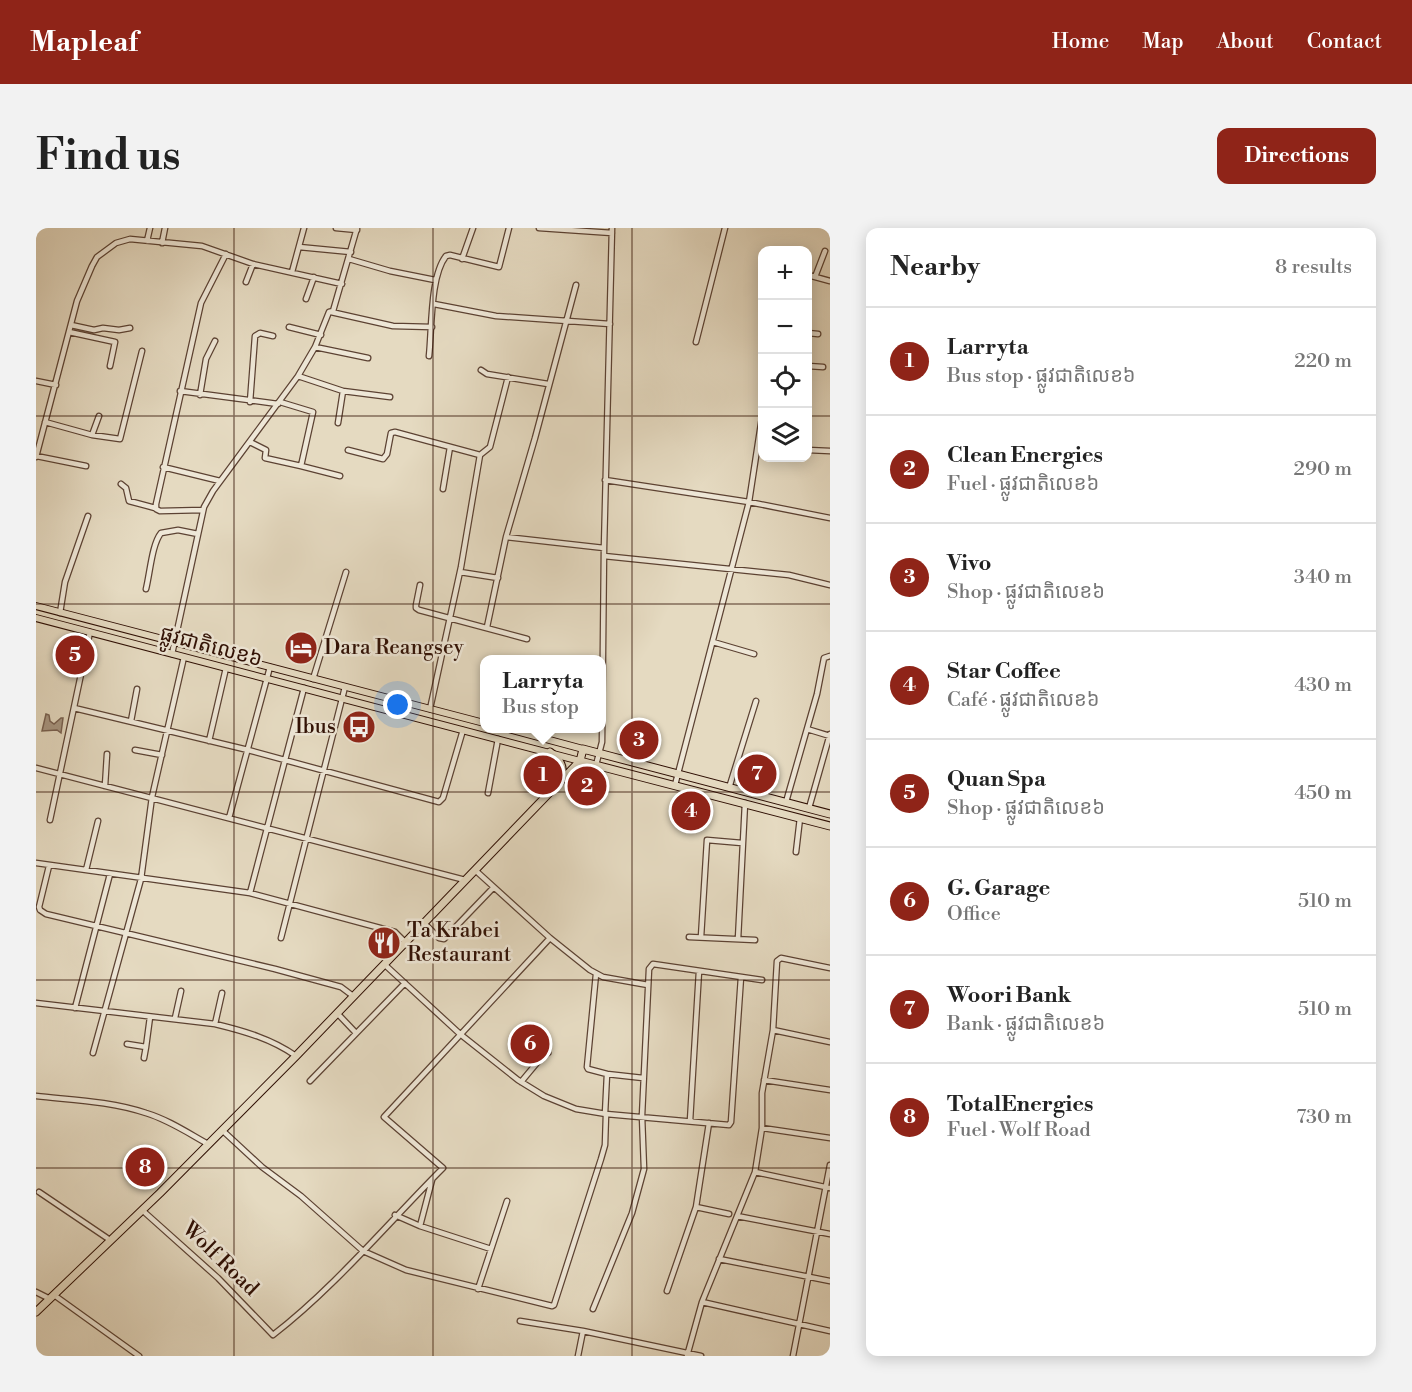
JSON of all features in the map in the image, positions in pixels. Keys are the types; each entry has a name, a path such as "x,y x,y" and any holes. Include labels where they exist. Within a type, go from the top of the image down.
{"highway":[{"path":"36,1312 296,1056 580,761 583,749 830,814"},
{"path":"550,752 562,764 562,776 555,787"},
{"name":"ផ្លូវជាតិលេខ៦","path":"580,761 830,825"}],"main road":[{"name":"ផ្លូវជាតិលេខ៦","path":"36,606 480,722"},
{"name":"ផ្លូវជាតិលេខ៦","path":"36,618 580,761"},
{"path":"521,733 583,749"}],"street":[{"path":"147,241 150,228"},
{"path":"162,243 165,228"},
{"path":"292,272 304,228"},
{"path":"172,654 203,510 220,481 298,376 321,335 329,312 333,311 357,229 336,228"},
{"path":"462,259 473,228"},
{"path":"429,356 435,280 445,257 450,255 499,267 509,228"},
{"path":"539,228 612,230 603,655"},
{"path":"696,342 725,228"},
{"path":"86,466 36,457 77,301 92,266 109,247 124,240 202,246 253,264 342,284"},
{"path":"299,247 351,252"},
{"path":"815,277 825,250"},
{"path":"155,508 201,303 226,254"},
{"path":"349,259 390,271 435,280"},
{"path":"246,282 253,264"},
{"path":"812,276 830,281"},
{"path":"306,299 314,277"},
{"path":"487,627 506,537 576,285"},
{"path":"434,304 495,316 610,324"},
{"path":"329,312 393,326 432,327"},
{"path":"71,325 94,330 130,328"},
{"path":"289,327 321,335"},
{"path":"69,332 115,342 110,366"},
{"path":"250,402 255,336 260,333 273,336"},
{"path":"812,333 818,334"},
{"path":"200,395 206,359 215,341"},
{"path":"315,347 368,358"},
{"path":"45,422 92,435 120,439 142,351"},
{"path":"812,366 823,367"},
{"path":"481,370 488,374 548,384"},
{"path":"298,376 343,391 390,397"},
{"path":"430,709 460,572 480,455 490,447 508,377"},
{"path":"36,381 56,385"},
{"path":"180,391 250,402 279,403 309,410 312,412 301,466"},
{"path":"338,423 343,391"},
{"path":"92,435 99,416"},
{"path":"348,450 383,459 387,454 392,433 395,432 480,455"},
{"path":"675,785 733,569 749,502 758,441"},
{"path":"250,442 266,450 265,458 340,476"},
{"path":"443,489 450,447"},
{"path":"812,450 830,451"},
{"path":"163,467 220,481"},
{"path":"605,480 749,502 830,518"},
{"path":"122,484 126,488 129,501 156,510 203,510"},
{"path":"60,613 65,582 88,516"},
{"path":"146,589 154,546 161,532 178,530 198,534"},
{"path":"506,537 604,548"},
{"path":"604,556 789,575 830,585"},
{"path":"313,679 346,572"},
{"path":"460,572 498,578"},
{"path":"420,585 416,608 527,639"},
{"path":"50,820 90,632"},
{"path":"713,642 754,654"},
{"path":"786,802 824,658 830,656"},
{"path":"93,1053 141,879 152,798 184,657"},
{"path":"229,818 270,667"},
{"path":"208,741 226,668"},
{"path":"281,938 345,687"},
{"path":"250,893 304,688"},
{"path":"131,721 137,689"},
{"path":"729,788 756,701"},
{"path":"74,708 248,750 441,802 463,730"},
{"path":"807,729 830,735 809,808"},
{"path":"596,765 602,733"},
{"path":"488,793 498,739"},
{"path":"135,750 162,755"},
{"path":"105,786 107,754"},
{"path":"36,768 465,880"},
{"path":"738,939 745,803"},
{"path":"796,852 800,818"},
{"path":"86,870 98,821"},
{"path":"700,937 707,840 742,843"},
{"path":"36,863 250,893 395,932 405,942"},
{"path":"49,866 40,910 46,914 340,987 353,996"},
{"path":"475,870 550,938 596,974 648,986"},
{"path":"75,1008 110,874"},
{"path":"424,923 439,938 444,939 493,888"},
{"path":"689,937 755,940"},
{"path":"363,1251 442,1168 384,1117 550,938"},
{"path":"687,1355 702,1302 754,1172 762,1128 764,1080 773,1030 778,960 781,958 830,968"},
{"path":"384,964 460,1034 521,1082 544,1096 567,1106 605,1114 729,1125 741,977"},
{"path":"593,1309 632,1213 644,1169 642,1116 649,969 652,964 762,981"},
{"path":"690,1121 699,971"},
{"path":"596,974 587,1069 643,1078"},
{"path":"310,1081 405,983"},
{"path":"175,1018 181,991"},
{"path":"215,1024 222,993"},
{"path":"36,1003 215,1024 282,1046 296,1056"},
{"path":"337,1013 356,1033"},
{"path":"144,1058 150,1017"},
{"path":"773,1030 830,1042"},
{"path":"127,1044 146,1047"},
{"path":"521,1082 541,1058 549,1053"},
{"path":"222,1130 262,1167 301,1196 363,1251 406,1270 554,1305 601,1159 604,1145 607,1074"},
{"path":"764,1080 830,1090"},
{"path":"36,1096 94,1102 145,1112 171,1122 208,1144"},
{"path":"667,1291 696,1207 709,1123"},
{"path":"762,1128 830,1138"},
{"path":"793,1356 828,1188 830,1165"},
{"path":"754,1172 828,1188"},
{"path":"420,1227 433,1177"},
{"path":"39,1192 110,1240"},
{"path":"478,1288 507,1202"},
{"path":"696,1207 729,1214"},
{"name":"Wolf Road","path":"142,1210 218,1278 273,1335 292,1321 363,1251"},
{"path":"395,1215 420,1227 492,1249"},
{"path":"737,1216 830,1234"},
{"path":"719,1259 830,1281"},
{"path":"36,1292 52,1297 139,1356"},
{"path":"702,1302 830,1331"},
{"path":"520,1321 583,1331 687,1355 701,1356"},
{"path":"578,1356 583,1331"}],"shaded area":[{"path":"46,714 54,724 63,718 61,733 57,730 42,731"}],"place":[{"name":"Dara Reangsey","path":"301,648"},
{"name":"Quan Spa","path":"75,655"},
{"name":"Ibus","path":"359,727"},
{"name":"Vivo","path":"639,740"},
{"name":"Woori Bank","path":"757,774"},
{"name":"Larryta","path":"543,775"},
{"name":"Clean Energies","path":"587,786"},
{"name":"Star Coffee","path":"691,811"},
{"name":"Ta Krabei Restaurant","path":"384,943"},
{"name":"G. Garage","path":"530,1044"},
{"name":"TotalEnergies","path":"145,1167"}]}
